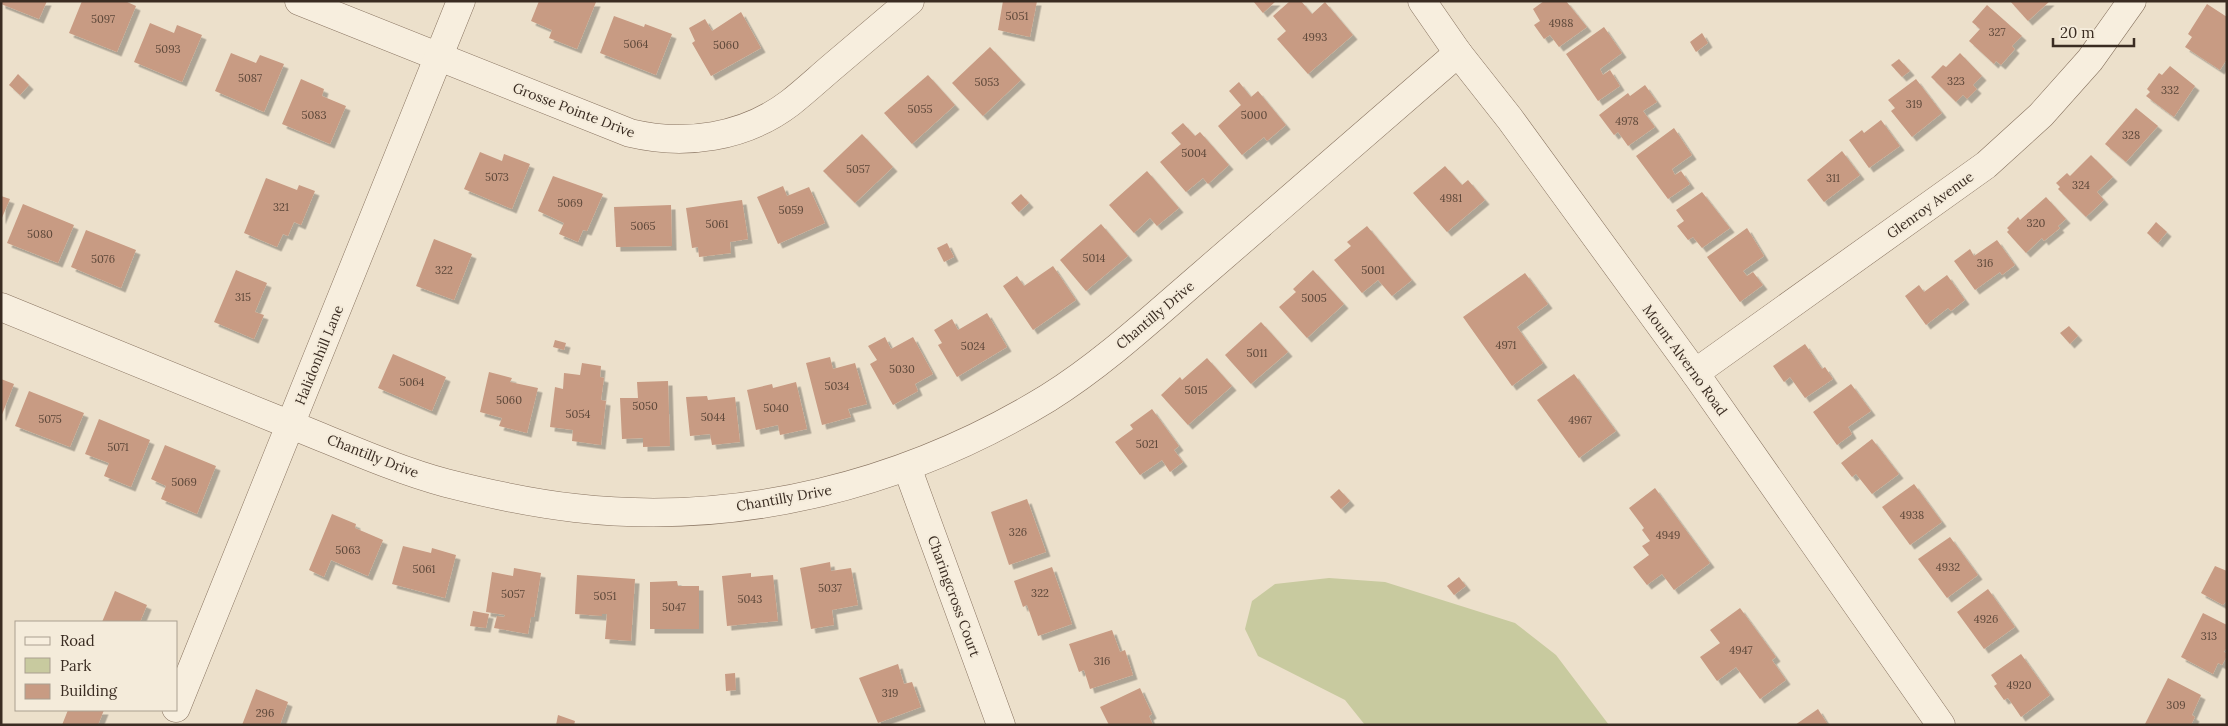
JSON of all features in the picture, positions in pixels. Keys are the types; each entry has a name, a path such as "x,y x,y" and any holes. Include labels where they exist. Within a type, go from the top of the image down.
{"street":[{"name":"Grosse Pointe Drive","path":"299,1 630,133 651,138 682,140 720,136 756,124 789,104 910,1"},
{"name":"Halidonhill Lane","path":"178,704 461,1"},
{"name":"Mount Alverno Road","path":"1422,1 1458,53 1510,119 1695,373 1941,725"},
{"name":"Glenroy Avenue","path":"1695,373 1986,165 2041,115 2090,60 2126,4"},
{"name":"Chantilly Drive","path":"1,307 291,424 442,482 515,500 577,508 639,512 714,510 776,502 837,488 907,467 942,454 998,427 1052,395 1104,359 1331,165 1458,53"},
{"name":"Charingcross Court","path":"907,467 1001,725"},
{"name":"Halidonhill Lane","path":"170,725 175,711"}],"green space":[{"path":"1329,578 1385,582 1515,623 1556,655 1609,725 1365,725 1345,700 1258,656 1245,629 1252,601 1275,584"}],"building":[{"path":"1,1 47,1 39,19 1,4"},
{"path":"82,1 125,1 136,6 117,52 69,33"},
{"path":"539,1 596,2 577,49 549,38 552,30 531,21"},
{"path":"1003,1 1037,1 1030,37 998,30"},
{"path":"1253,1 1276,1 1263,13"},
{"path":"1290,1 1301,1 1312,14 1325,2 1353,35 1308,74 1277,39 1286,31 1273,16"},
{"path":"1544,1 1566,1 1587,27 1559,47 1550,35 1544,39 1534,25 1540,21 1533,9"},
{"path":"2010,1 2050,1 2028,21"},
{"path":"2207,4 2227,17 2227,59 2220,70 2185,47 2192,37 2188,34"},
{"path":"1987,5 2022,36 2012,46 2015,49 2001,65 1996,61 1994,64 1969,41 1980,29 1972,22"},
{"path":"741,12 761,48 711,76 692,43 695,41 689,28 705,19 712,31"},
{"path":"614,16 644,27 645,24 672,34 656,75 600,53"},
{"path":"150,23 174,33 177,25 202,35 182,82 134,62"},
{"path":"1604,27 1622,53 1600,69 1603,75 1610,70 1620,86 1598,101 1566,54"},
{"path":"1702,33 1708,43 1696,52 1690,42"},
{"path":"990,47 1021,80 983,116 952,83"},
{"path":"231,53 256,63 260,55 284,64 264,112 215,91"},
{"path":"1960,53 1982,76 1973,85 1977,89 1967,99 1963,95 1956,102 1931,77 1943,65 1946,67"},
{"path":"1899,59 1910,71 1902,77 1891,65"},
{"path":"2170,66 2195,86 2174,117 2146,96 2150,92 2147,89 2159,73 2162,75"},
{"path":"18,74 29,85 20,95 9,85"},
{"path":"928,75 955,105 912,144 884,113"},
{"path":"301,79 324,89 322,96 346,106 330,144 282,124"},
{"path":"1916,79 1942,113 1912,137 1891,111 1895,108 1888,100"},
{"path":"1239,82 1251,97 1258,91 1286,125 1267,141 1264,137 1242,155 1218,126 1241,105 1229,91"},
{"path":"1645,85 1657,102 1643,111 1655,127 1628,146 1618,132 1614,135 1599,115 1628,93 1630,96"},
{"path":"2136,108 2158,126 2126,162 2105,144"},
{"path":"1881,120 1900,146 1869,168 1849,140 1862,130 1864,133"},
{"path":"1183,123 1195,136 1200,132 1229,165 1208,184 1203,178 1186,192 1160,162 1181,144 1171,133"},
{"path":"1674,128 1692,155 1672,169 1675,175 1681,171 1690,184 1668,199 1636,156"},
{"path":"862,134 893,167 855,203 823,171"},
{"path":"1842,151 1860,175 1824,202 1807,180"},
{"path":"480,152 502,161 504,154 530,164 512,209 464,189"},
{"path":"2091,155 2113,177 2097,192 2104,200 2086,217 2058,189 2060,187 2056,183 2067,173 2070,176"},
{"path":"1445,166 1462,185 1468,180 1485,200 1447,232 1413,193"},
{"path":"1147,171 1179,208 1157,226 1150,218 1134,233 1109,205"},
{"path":"553,176 603,194 587,231 583,230 578,242 559,234 564,223 538,211"},
{"path":"266,178 297,190 299,185 315,191 301,225 294,222 288,236 283,234 277,247 244,233"},
{"path":"783,186 787,196 809,187 825,223 778,244 757,197"},
{"path":"1702,192 1730,228 1702,248 1693,237 1688,240 1677,226 1684,221 1676,210"},
{"path":"1021,194 1029,203 1019,212 1011,203"},
{"path":"1,196 10,199 1,220"},
{"path":"2046,197 2066,219 2058,226 2060,228 2044,241 2042,238 2026,253 2007,232 2009,230 2007,228 2018,217 2020,220"},
{"path":"742,200 748,239 730,242 731,253 699,257 698,247 692,248 686,208"},
{"path":"23,204 74,225 58,263 7,243"},
{"path":"671,205 672,246 616,247 614,207"},
{"path":"2156,222 2167,232 2158,243 2147,233"},
{"path":"1101,224 1128,256 1086,291 1060,260"},
{"path":"1367,226 1412,280 1392,296 1378,280 1362,293 1334,260 1351,246 1347,242"},
{"path":"1747,228 1764,256 1743,271 1747,276 1753,272 1763,285 1740,302 1707,257"},
{"path":"86,230 136,250 121,288 71,267"},
{"path":"434,239 472,254 454,300 416,286"},
{"path":"1997,240 2015,265 2002,275 2000,272 1975,290 1954,261 1970,249 1974,256"},
{"path":"947,243 954,257 944,262 937,248"},
{"path":"1053,266 1076,300 1033,330 1003,286 1017,276 1024,286"},
{"path":"236,270 267,283 255,312 264,315 254,339 214,322"},
{"path":"1313,270 1344,304 1307,338 1279,307 1296,292 1293,289"},
{"path":"1525,273 1548,304 1517,327 1543,363 1512,386 1463,317"},
{"path":"1947,275 1965,300 1951,311 1948,308 1926,325 1905,296 1919,285 1924,292"},
{"path":"987,313 1007,347 957,377 938,345 942,343 934,330 952,319 958,330"},
{"path":"1261,322 1288,352 1251,384 1225,355"},
{"path":"2069,326 2078,336 2070,344 2060,333"},
{"path":"885,337 891,349 913,337 933,374 915,384 918,391 893,405 870,364 877,360 868,346"},
{"path":"555,340 566,343 564,350 553,347"},
{"path":"1805,344 1822,369 1825,367 1833,379 1805,398 1790,377 1784,382 1773,366"},
{"path":"393,354 446,377 432,411 378,388"},
{"path":"830,357 833,369 855,363 867,404 848,409 851,417 822,425 806,363"},
{"path":"1207,358 1232,386 1188,425 1161,395 1180,377 1182,380"},
{"path":"582,363 601,366 600,377 604,378 601,400 606,401 601,445 572,441 573,430 550,427 555,387 563,389 564,373 580,375"},
{"path":"489,372 512,378 510,382 538,388 527,433 499,426 502,418 480,412"},
{"path":"1574,374 1616,431 1579,458 1537,400"},
{"path":"1,379 14,384 1,417"},
{"path":"668,381 670,446 643,447 643,438 622,439 620,398 638,398 637,382"},
{"path":"796,382 807,429 780,435 778,425 756,430 747,390 772,384 773,388"},
{"path":"1851,384 1871,411 1848,427 1852,434 1837,445 1813,412"},
{"path":"29,391 84,413 70,447 15,426"},
{"path":"707,396 708,400 735,397 740,442 712,445 710,434 690,436 686,397"},
{"path":"1152,409 1179,446 1174,450 1183,462 1170,472 1162,460 1140,475 1115,442 1133,429 1130,425"},
{"path":"99,419 150,440 131,487 104,476 109,463 85,454"},
{"path":"1872,439 1899,474 1872,494 1856,474 1852,477 1841,463"},
{"path":"165,445 216,466 197,514 161,499 166,486 151,479"},
{"path":"1914,484 1942,522 1910,545 1882,507"},
{"path":"1655,488 1710,563 1674,590 1662,574 1647,585 1633,567 1649,555 1642,546 1650,541 1642,530 1644,528 1629,508"},
{"path":"1339,489 1350,501 1341,509 1330,497"},
{"path":"1027,499 1046,552 1009,565 991,512"},
{"path":"332,514 356,524 355,528 383,540 368,576 331,560 324,577 309,570"},
{"path":"1950,537 1978,575 1947,598 1918,559"},
{"path":"403,546 431,553 432,548 456,555 445,598 392,584"},
{"path":"830,562 831,571 851,568 858,605 832,610 834,625 811,629 800,568"},
{"path":"2215,566 2227,571 2227,601 2223,605 2201,593"},
{"path":"1052,567 1072,624 1038,636 1027,605 1023,607 1014,581"},
{"path":"514,568 541,573 534,617 531,617 528,634 494,628 497,616 504,617 505,615 486,612 492,572 513,576"},
{"path":"751,573 751,577 773,575 778,621 727,626 722,576"},
{"path":"577,575 635,579 631,641 605,639 607,614 602,614 602,616 575,614"},
{"path":"1459,577 1466,586 1454,595 1447,586"},
{"path":"677,581 678,586 699,586 699,629 650,629 650,582"},
{"path":"1988,589 2015,627 1984,649 1957,612"},
{"path":"115,591 147,605 140,621 102,621"},
{"path":"1740,608 1776,657 1772,660 1786,680 1760,699 1736,667 1717,681 1700,657 1720,643 1710,630"},
{"path":"473,611 489,614 486,628 470,626"},
{"path":"2203,613 2227,625 2227,647 2224,652 2227,653 2227,656 2222,665 2218,663 2213,674 2181,657"},
{"path":"1112,630 1120,652 1125,650 1133,675 1090,689 1084,670 1079,672 1069,644"},
{"path":"2021,654 2050,695 2021,717 2008,698 2004,700 1994,686 1997,684 1991,675"},
{"path":"898,664 904,684 912,682 921,707 878,723 859,678"},
{"path":"735,673 736,690 726,691 725,674"},
{"path":"2168,678 2201,695 2192,715 2195,717 2191,725 2145,724"},
{"path":"1140,688 1152,714 1149,716 1153,725 1109,725 1100,707"},
{"path":"256,689 288,702 280,725 242,725"},
{"path":"1818,709 1828,725 1795,725"},
{"path":"68,711 104,711 98,725 62,725"},
{"path":"558,715 575,721 574,725 556,725"}]}
